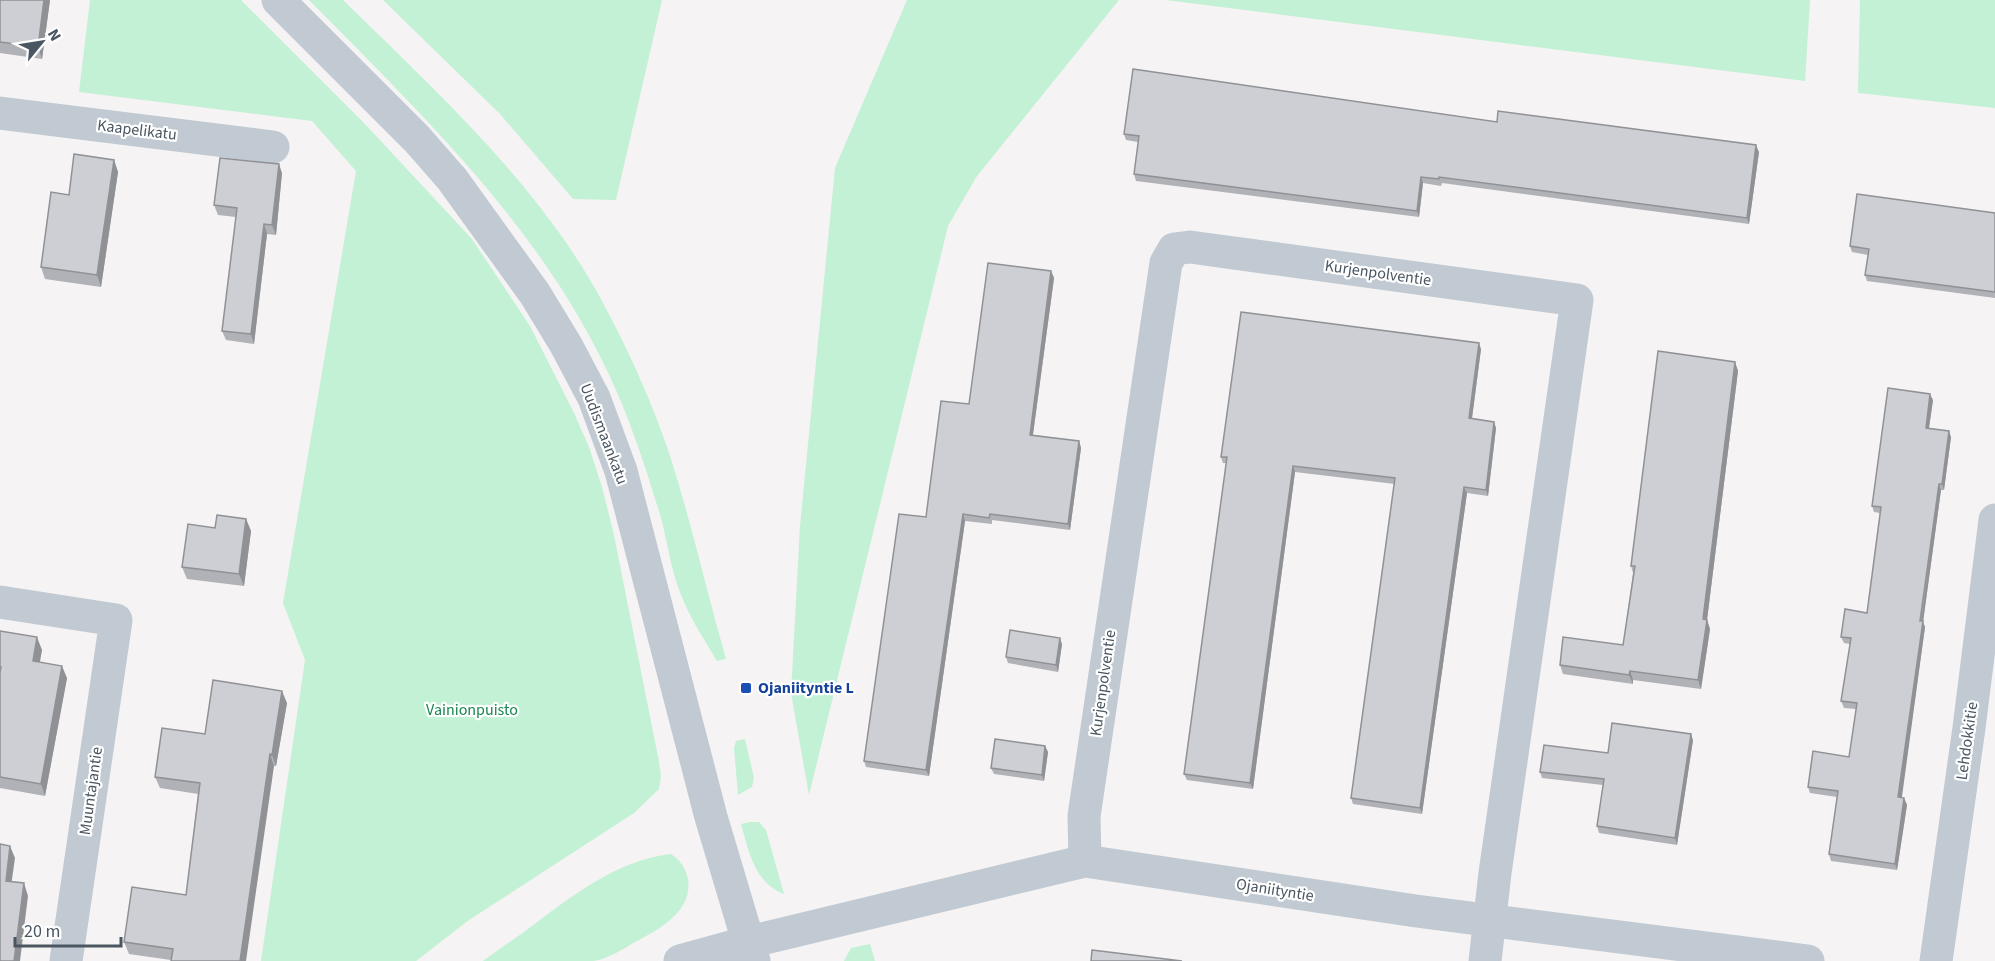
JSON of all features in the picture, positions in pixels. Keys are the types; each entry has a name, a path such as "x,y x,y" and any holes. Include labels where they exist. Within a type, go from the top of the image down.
{"street":[{"name":"Uudismaankatu","path":"278,0 417,139 452,179 535,294 594,398 621,471 711,817 751,951"},
{"name":"Kaapelikatu","path":"0,112 273,147"},
{"name":"Kurjenpolventie","path":"1085,861 1084,816 1166,263 1173,249 1190,247 1577,300 1490,921"},
{"name":"Lehdokkitie","path":"1936,961 1982,730 1995,520"},
{"name":"Muuntajantie","path":"0,602 116,620 66,961"},
{"name":"Ojaniityntie","path":"680,961 751,951 1085,861 1490,921 1808,961"},
{"path":"1485,961 1490,921"}],"green space":[{"name":"Vainionpuisto","path":"90,0 241,0 364,123 472,239 530,326 589,447 614,535 659,762 661,776 659,789 634,813 469,920 416,961 261,961 305,660 283,603 356,171 312,121 79,92"},
{"path":"309,0 343,0 484,142 548,218 577,259 622,339 656,418 679,484 726,659 717,661 685,604 675,576 651,486 623,406 588,333 556,280 520,229 481,181 397,89"},
{"path":"383,0 662,0 616,200 573,199 500,114"},
{"path":"907,0 1119,0 977,176 948,226 809,795 791,693 800,526 835,168"},
{"path":"1166,0 1810,0 1805,81"},
{"path":"1860,0 1995,0 1995,108 1858,93"},
{"path":"745,739 754,778 752,787 738,795 734,748 736,741"},
{"path":"759,822 766,830 784,894 766,882 754,865 741,824"},
{"path":"671,854 682,865 687,876 688,891 685,901 672,918 644,937 610,956 593,961 483,961 597,881 633,863"},
{"path":"870,944 875,961 844,961 851,948"}],"building":[{"path":"0,0 44,0 38,47 0,42"},
{"path":"1133,69 1497,122 1498,111 1756,145 1747,218 1439,177 1439,179 1421,177 1417,211 1134,174 1139,136 1124,134"},
{"path":"74,154 114,160 97,275 41,267 51,192 69,195"},
{"path":"220,158 279,164 272,225 264,224 251,334 222,331 237,208 214,205"},
{"path":"1857,194 1995,213 1995,292 1865,275 1869,249 1850,246"},
{"path":"988,263 1051,271 1030,435 1079,441 1068,524 990,514 989,518 963,514 926,770 864,761 899,514 926,517 941,401 969,404"},
{"path":"1241,312 1479,343 1469,418 1494,422 1486,490 1464,487 1420,808 1351,798 1395,478 1293,466 1250,783 1184,774 1227,457 1221,457"},
{"path":"1658,351 1735,362 1703,619 1707,620 1698,680 1630,671 1629,675 1560,665 1563,637 1623,645 1635,566 1631,566"},
{"path":"1888,388 1930,394 1926,428 1949,431 1942,484 1939,484 1920,621 1923,621 1898,797 1904,798 1895,864 1829,854 1838,791 1808,787 1813,751 1849,757 1857,703 1841,701 1851,638 1841,637 1845,609 1867,613 1881,507 1872,506"},
{"path":"217,515 246,519 239,574 182,567 188,524 215,528"},
{"path":"1010,630 1060,638 1056,665 1006,657"},
{"path":"0,631 37,637 33,661 62,666 41,784 0,777"},
{"path":"213,680 282,691 272,755 270,754 240,961 171,961 173,949 124,942 132,887 186,895 200,783 155,777 162,728 205,734"},
{"path":"1612,723 1691,734 1675,838 1597,826 1604,779 1540,772 1544,745 1608,753"},
{"path":"995,739 1045,746 1042,775 991,768"},
{"path":"0,844 10,846 6,881 24,883 14,961 0,961"},
{"path":"1092,950 1182,961 1091,961"}],"place":[{"name":"Ojaniityntie L","path":"746,688"}]}
